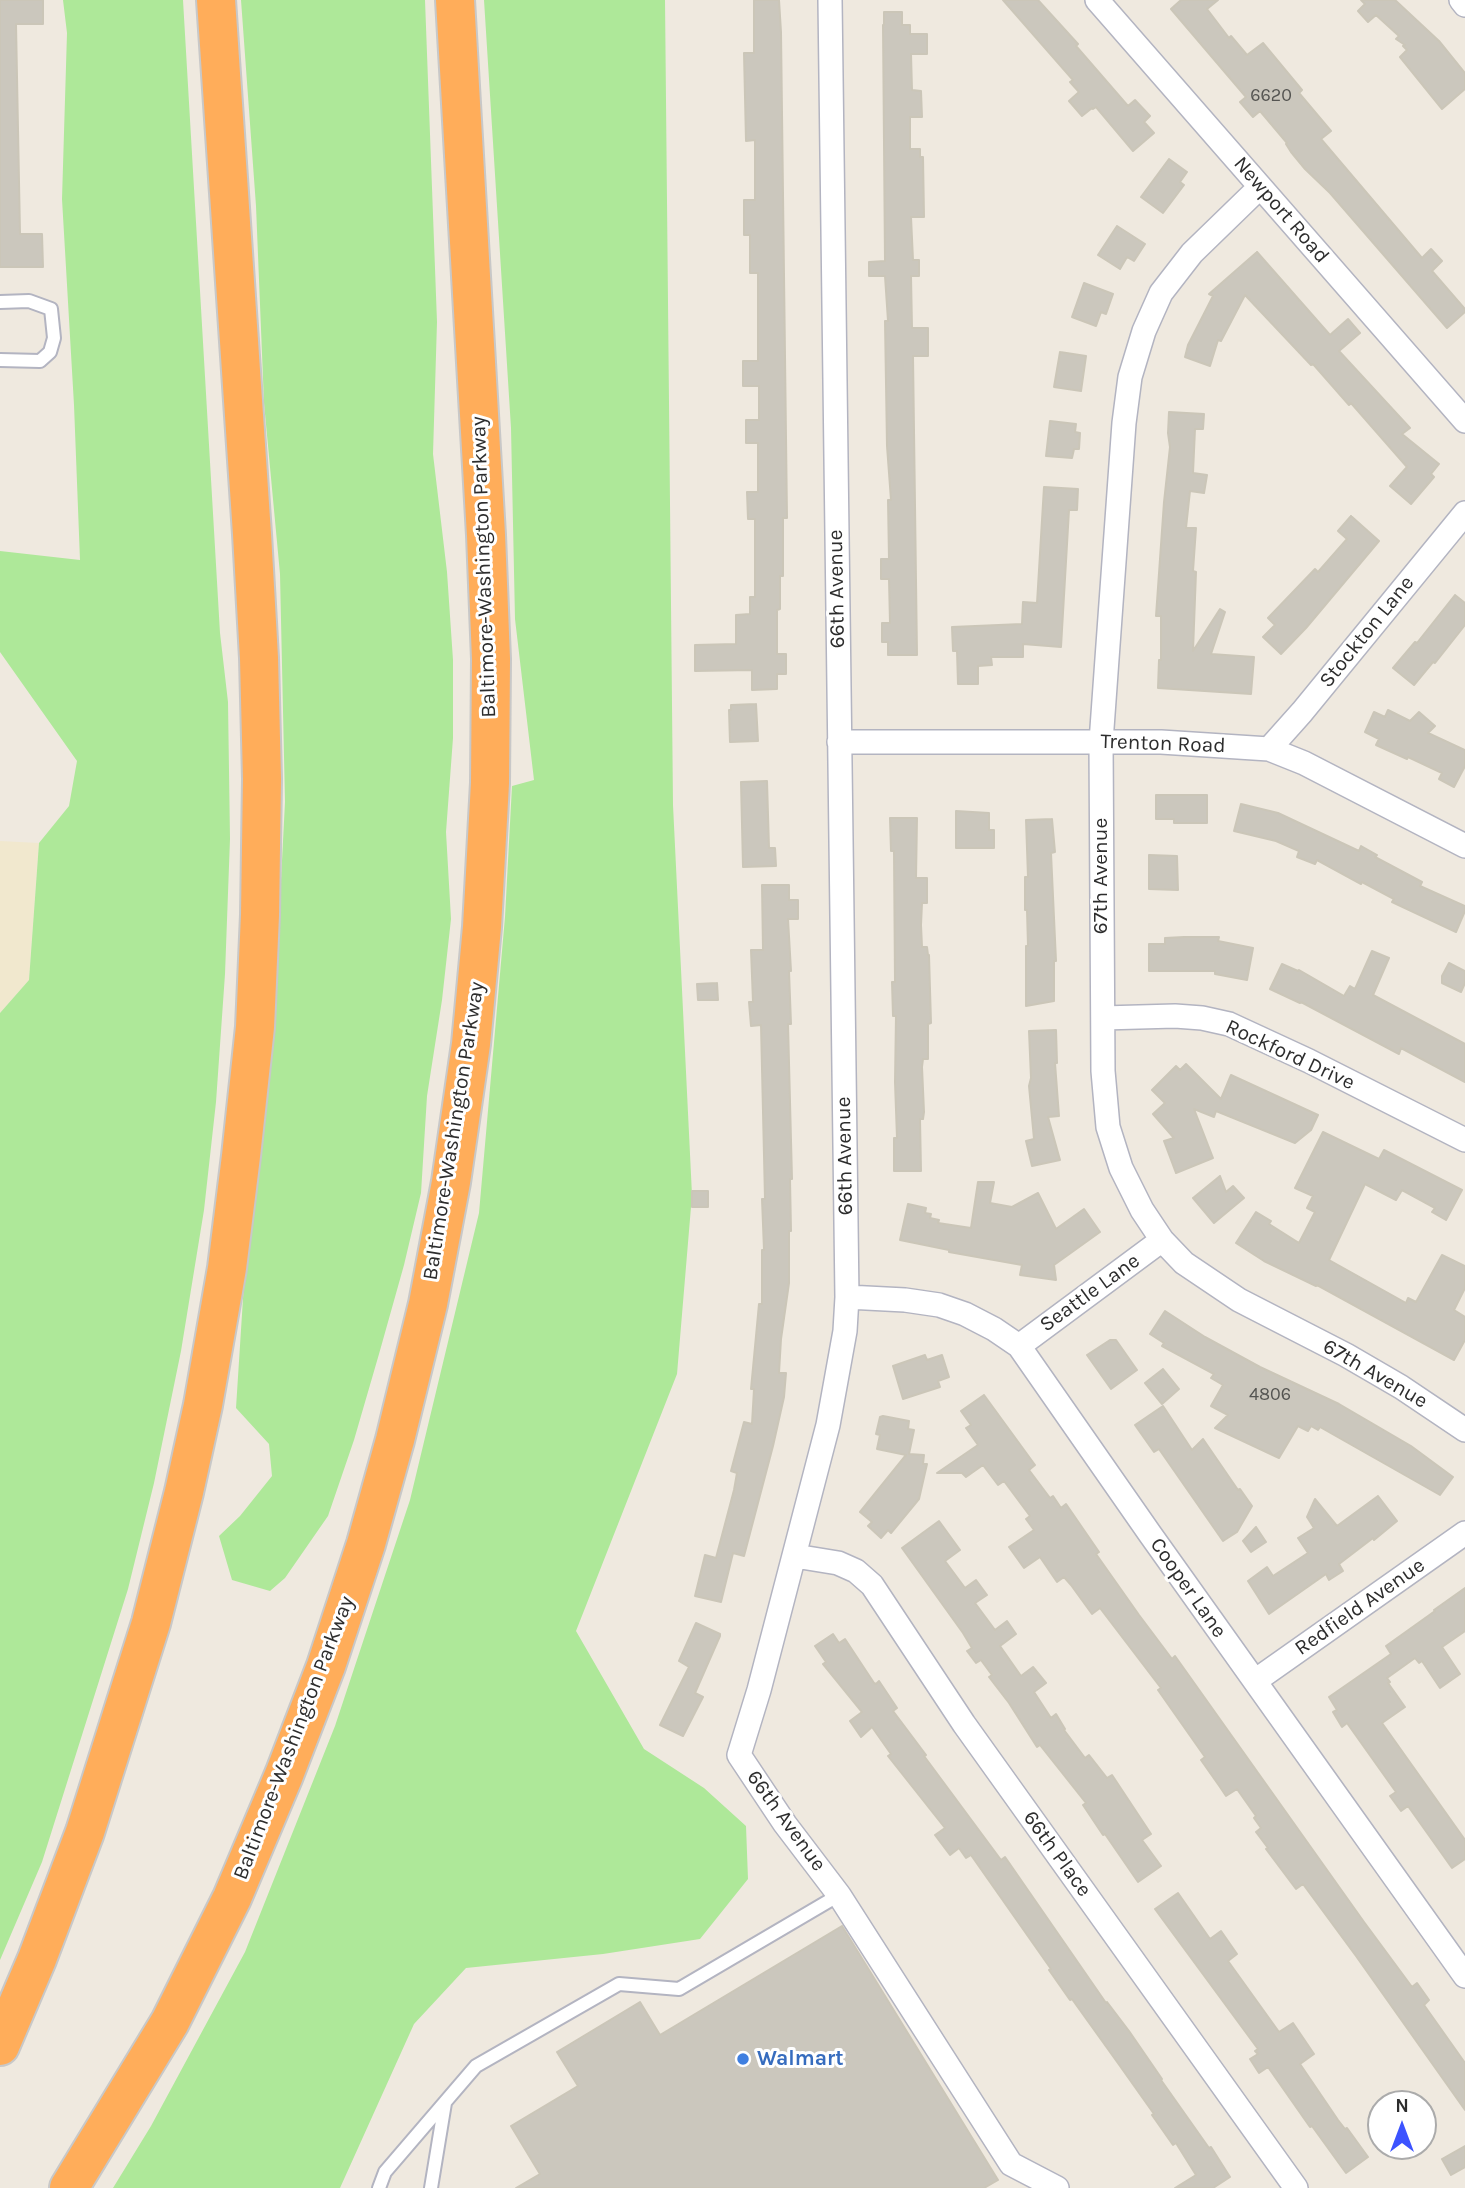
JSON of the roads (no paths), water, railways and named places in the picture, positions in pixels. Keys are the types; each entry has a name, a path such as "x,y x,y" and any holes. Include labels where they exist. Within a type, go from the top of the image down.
{"highway":[{"path":"0,2046 37,1959 85,1832 151,1623 203,1405 227,1268 243,1143 255,1027 262,779 255,589 216,0"},
{"name":"Baltimore-Washington Parkway","path":"69,2188 170,2022 232,1898 327,1665 366,1544 395,1440 428,1304 451,1182 471,1044 482,926 490,783 491,687 486,535 456,0"}],"street":[{"name":"66th Avenue","path":"830,0 847,1297 845,1331 828,1425 759,1690 739,1755 785,1824 839,1895 1011,2164 1055,2188"},
{"name":"Newport Road","path":"1097,0 1465,421"},
{"path":"1461,0 1465,5"},
{"name":"67th Avenue","path":"1260,187 1192,253 1161,293 1144,331 1130,377 1120,464 1101,742 1100,909 1103,1071 1108,1127 1121,1168 1142,1210 1162,1240 1184,1263 1239,1300 1346,1355 1401,1387 1465,1430"},
{"name":"Stockton Lane","path":"1269,749 1465,513"},
{"name":"Trenton Road","path":"839,742 1161,742 1269,749 1304,763 1465,846"},
{"name":"Rockford Drive","path":"1103,1018 1175,1016 1229,1024 1465,1140"},
{"name":"Seattle Lane","path":"1019,1346 1162,1240"},
{"name":"Cooper Lane","path":"847,1297 939,1305 965,1314 1019,1346 1465,1976"},
{"name":"Redfield Avenue","path":"1255,1681 1465,1533"},
{"name":"66th Place","path":"795,1556 838,1563 856,1571 872,1585 964,1724 1296,2188"}],"lane":[{"path":"0,302 29,301 51,309 54,338 50,352 40,361 0,360"},
{"path":"379,2188 385,2172 476,2066 619,1984 679,1989 839,1895"},
{"path":"431,2188 445,2103"}],"place":[{"name":"Walmart","path":"743,2059"}]}
